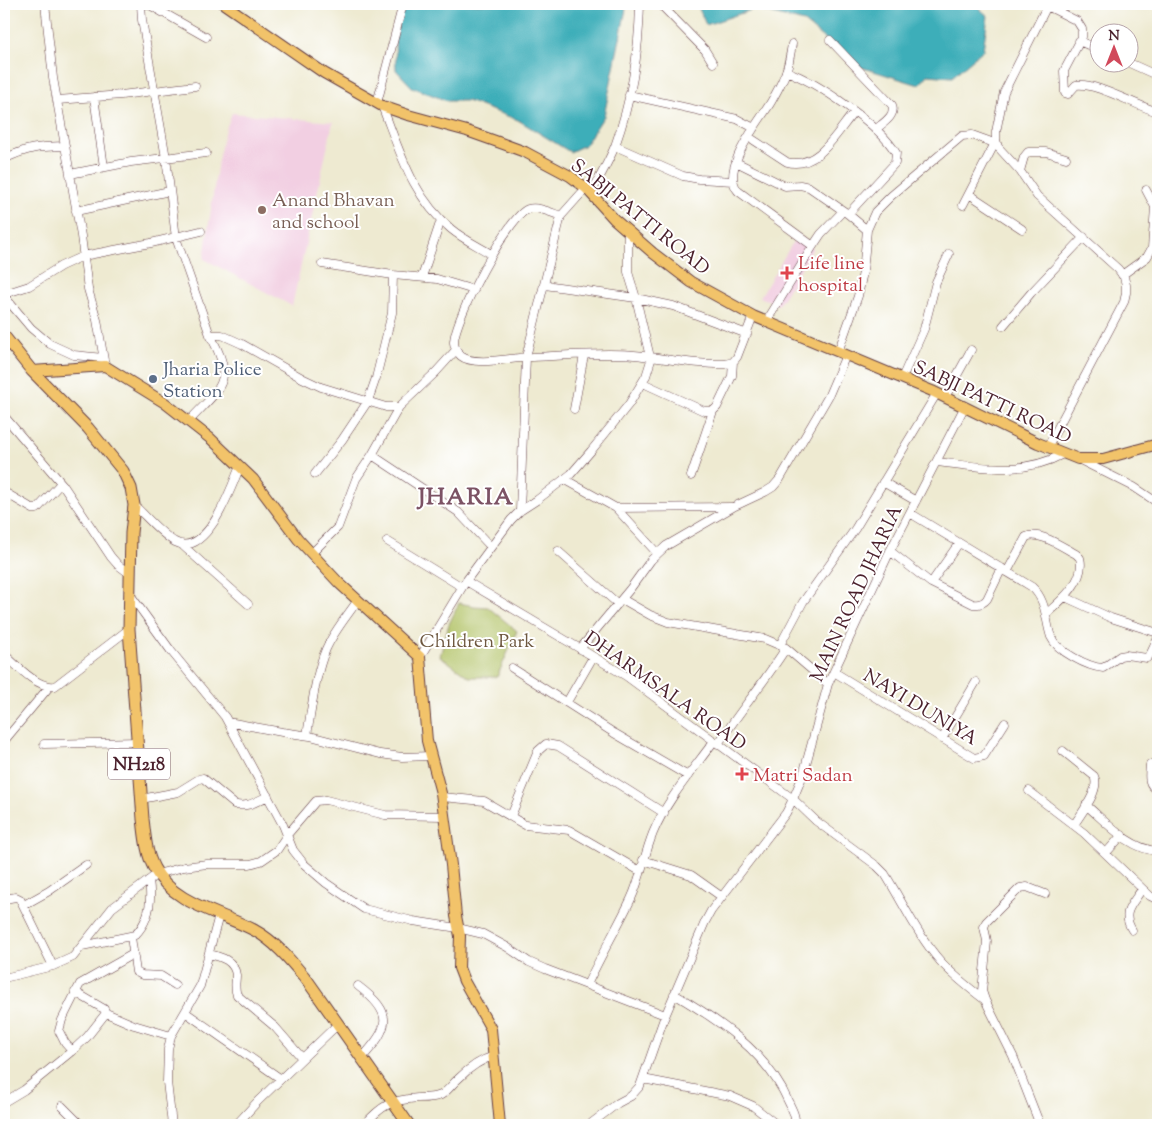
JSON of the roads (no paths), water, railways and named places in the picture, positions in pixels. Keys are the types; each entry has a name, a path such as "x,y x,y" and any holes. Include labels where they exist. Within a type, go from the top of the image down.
{"highway":[{"name":"NH218","path":"4,336 32,371 88,428 112,456 131,488 134,506 131,533 129,629 141,799 146,843 153,866 153,877 161,880 199,906 255,930 275,945 307,980 409,1125"}],"main road":[{"name":"SABJI PATTI ROAD","path":"224,4 324,73 380,104 422,120 468,131 524,152 570,176 588,191 628,232 691,282 753,316 941,395 1047,448 1078,459 1103,459 1158,444"},
{"path":"32,371 104,362 166,403 240,466 253,479 298,538 312,553 358,600 420,657 427,741 442,797 461,945 460,972 491,1029 500,1125"}],"street":[{"path":"45,4 53,78 84,256 88,290 104,362 74,355 50,344 31,328 4,295 29,286 61,266 84,256 176,238 201,231"},
{"path":"141,4 142,20 166,158 176,238 210,335 220,353 224,371 220,388 189,421"},
{"path":"148,4 206,38"},
{"path":"404,4 380,104 416,189 427,206 453,230 491,254"},
{"path":"520,511 526,357 561,216 588,191 615,146 636,68 640,39 640,4"},
{"path":"660,4 705,50 713,63"},
{"path":"963,205 996,144 996,132 1004,92 1046,4 1077,21 1081,25 1083,32 1064,71 1065,93 1068,94 1076,85 1088,85 1158,112"},
{"path":"830,40 892,105 894,109 892,114 876,129"},
{"path":"1079,41 1090,46"},
{"path":"792,44 786,71 772,101 748,137 736,162 733,181 734,187 738,191 812,246"},
{"path":"1140,68 1158,76"},
{"path":"766,322 821,234 890,168 897,158 893,148 876,129 821,88 804,78 786,71"},
{"path":"58,100 154,92 195,86"},
{"path":"629,95 737,119 754,128"},
{"path":"94,97 104,167"},
{"path":"748,137 787,162 807,161 824,150 854,112"},
{"path":"580,649 620,602 657,553 733,507 765,492 780,479 828,397 858,296 863,272 867,230 875,212 891,196 962,136 972,135 996,144 1020,171 1037,196 1118,269 1126,285 1124,302 1047,448"},
{"path":"4,159 30,148 65,146"},
{"path":"615,146 683,176 733,181"},
{"path":"1020,171 1024,157 1028,152 1046,152 1066,158"},
{"path":"70,174 104,167 206,153"},
{"path":"736,162 785,186 804,185 845,212 867,230"},
{"path":"1122,275 1146,257 1152,248 1155,207 1146,190"},
{"path":"76,210 165,192"},
{"path":"969,194 1022,229"},
{"path":"561,216 537,208 528,209 520,214 491,254 457,327 454,344 461,356 471,360 621,354 716,364 732,362"},
{"path":"422,277 441,220"},
{"path":"420,657 464,584 510,520 564,479 591,452 643,383 651,357 628,272 628,232"},
{"path":"1003,326 1031,293 1084,237"},
{"path":"902,378 924,330 936,282 949,254"},
{"path":"322,264 393,275 437,279 474,290"},
{"path":"315,474 342,440 368,402 392,314 393,275"},
{"path":"545,286 636,298 684,309 746,334"},
{"path":"691,476 713,411 717,407 732,376 732,362 742,348 753,316"},
{"path":"210,335 222,335 242,344 321,387 386,407 399,406"},
{"path":"312,553 338,527 356,479 372,455 399,406 436,372 456,350"},
{"path":"587,984 631,898 653,833 664,813 688,776 765,680 783,647 803,602 847,541 883,482 971,350"},
{"path":"574,409 584,355"},
{"path":"643,383 704,411 713,411"},
{"name":"MAIN ROAD JHARIA","path":"589,1125 618,1103 631,1096 643,1079 665,1016 705,922 786,813 803,775 828,684 890,551 965,406"},
{"path":"4,416 61,483 111,556 130,574"},
{"path":"937,462 981,467 1021,468 1040,464 1063,454"},
{"path":"372,455 458,512 491,547"},
{"path":"1078,459 1134,487 1158,503"},
{"path":"181,544 195,541 212,525 222,510 240,466"},
{"path":"564,479 616,508 657,553"},
{"path":"883,482 916,501"},
{"path":"4,492 36,509 61,483"},
{"path":"134,506 170,539 181,544 248,604"},
{"path":"616,508 733,507"},
{"path":"910,513 1032,587 1044,603 1052,637 1058,646 1081,661 1099,668 1107,667 1120,656 1149,657 1158,638"},
{"path":"890,551 943,591 977,605 987,599 1026,537 1033,534 1039,535 1076,554 1081,562 1079,573 1073,586 1065,597 1046,614"},
{"name":"DHARMSALA ROAD","path":"387,541 626,676 793,799 816,821 878,866 885,874 928,946 953,974 985,1000"},
{"path":"931,583 959,543"},
{"path":"558,551 620,602 668,622 766,638 783,647 828,684"},
{"path":"129,593 171,651 216,704 228,722 268,796 293,850 304,864 326,883 364,909 412,921 483,934 529,962 665,1016"},
{"path":"1065,597 1111,618 1158,633"},
{"path":"307,735 320,667 326,649 358,600"},
{"path":"4,741 49,687 61,682 129,629"},
{"path":"4,654 35,681 49,687"},
{"path":"567,702 593,656"},
{"path":"512,668 688,776"},
{"name":"NAYI DUNIYA","path":"834,672 974,758 984,756 1005,723"},
{"path":"942,739 976,682"},
{"path":"228,722 307,735 380,754 431,756"},
{"path":"44,744 138,742"},
{"path":"511,816 538,751 546,744 558,746 664,813"},
{"path":"1063,752 1094,776 1096,780 1095,790 1074,825"},
{"path":"1150,765 1150,784 1158,790"},
{"path":"141,799 178,792 203,778 238,806 244,806 268,796"},
{"path":"1029,791 1074,825 1106,853 1142,889 1158,900"},
{"path":"442,797 484,802 525,825 569,830 640,871"},
{"path":"4,978 53,966 73,957 112,908 153,877 173,869 207,864 256,863 277,850 313,804 321,800 385,815 444,816"},
{"path":"1086,805 1122,835 1146,848 1158,851"},
{"path":"1106,853 1122,835"},
{"path":"643,860 691,875 722,897"},
{"path":"24,905 49,891 86,865"},
{"path":"82,946 131,937 139,931 147,917 153,877"},
{"path":"1040,1125 1013,1056 985,1000 982,984 987,941 984,927 986,922 1020,888 1027,887 1045,894"},
{"path":"1132,930 1127,922 1126,915 1142,889"},
{"path":"4,898 16,897 20,899 53,966"},
{"path":"172,1125 167,1062 171,1036 200,986 219,915"},
{"path":"131,937 135,969 138,974 161,976 175,985"},
{"path":"72,1051 59,1031 62,1020 80,984 133,954"},
{"path":"209,954 229,961 236,974 234,989 237,995 275,1027 302,1058"},
{"path":"358,986 380,1005 384,1022 380,1037 361,1059"},
{"path":"75,992 104,1009 106,1013 134,1025 171,1036"},
{"path":"674,994 709,1014 750,1048 782,1087 794,1114 795,1125"},
{"path":"185,1012 281,1079"},
{"path":"4,1102 24,1090 72,1051 87,1037 106,1013"},
{"path":"236,1125 337,1025"},
{"path":"364,1125 392,1102 434,1097 442,1094 472,1066 494,1056"},
{"path":"643,1079 730,1096 753,1106 777,1125"},
{"path":"62,1106 81,1125"}],"water":[{"path":"402,4 622,4 626,9 604,116 585,145 570,152 518,120 467,101 447,101 412,87 396,70 395,40"},
{"path":"697,4 974,4 988,16 983,50 952,77 928,75 919,85 857,66 804,22 754,9 706,25"}],"place":[{"name":"Anand Bhavan and school","path":"262,210"},
{"name":"Life line hospital","path":"787,273"},
{"name":"Jharia Police Station","path":"153,379"},
{"name":"Matri Sadan","path":"742,774"}],"district":[{"name":"JHARIA","path":"466,496"}],"park label":[{"name":"Children Park","path":"477,640"}]}
